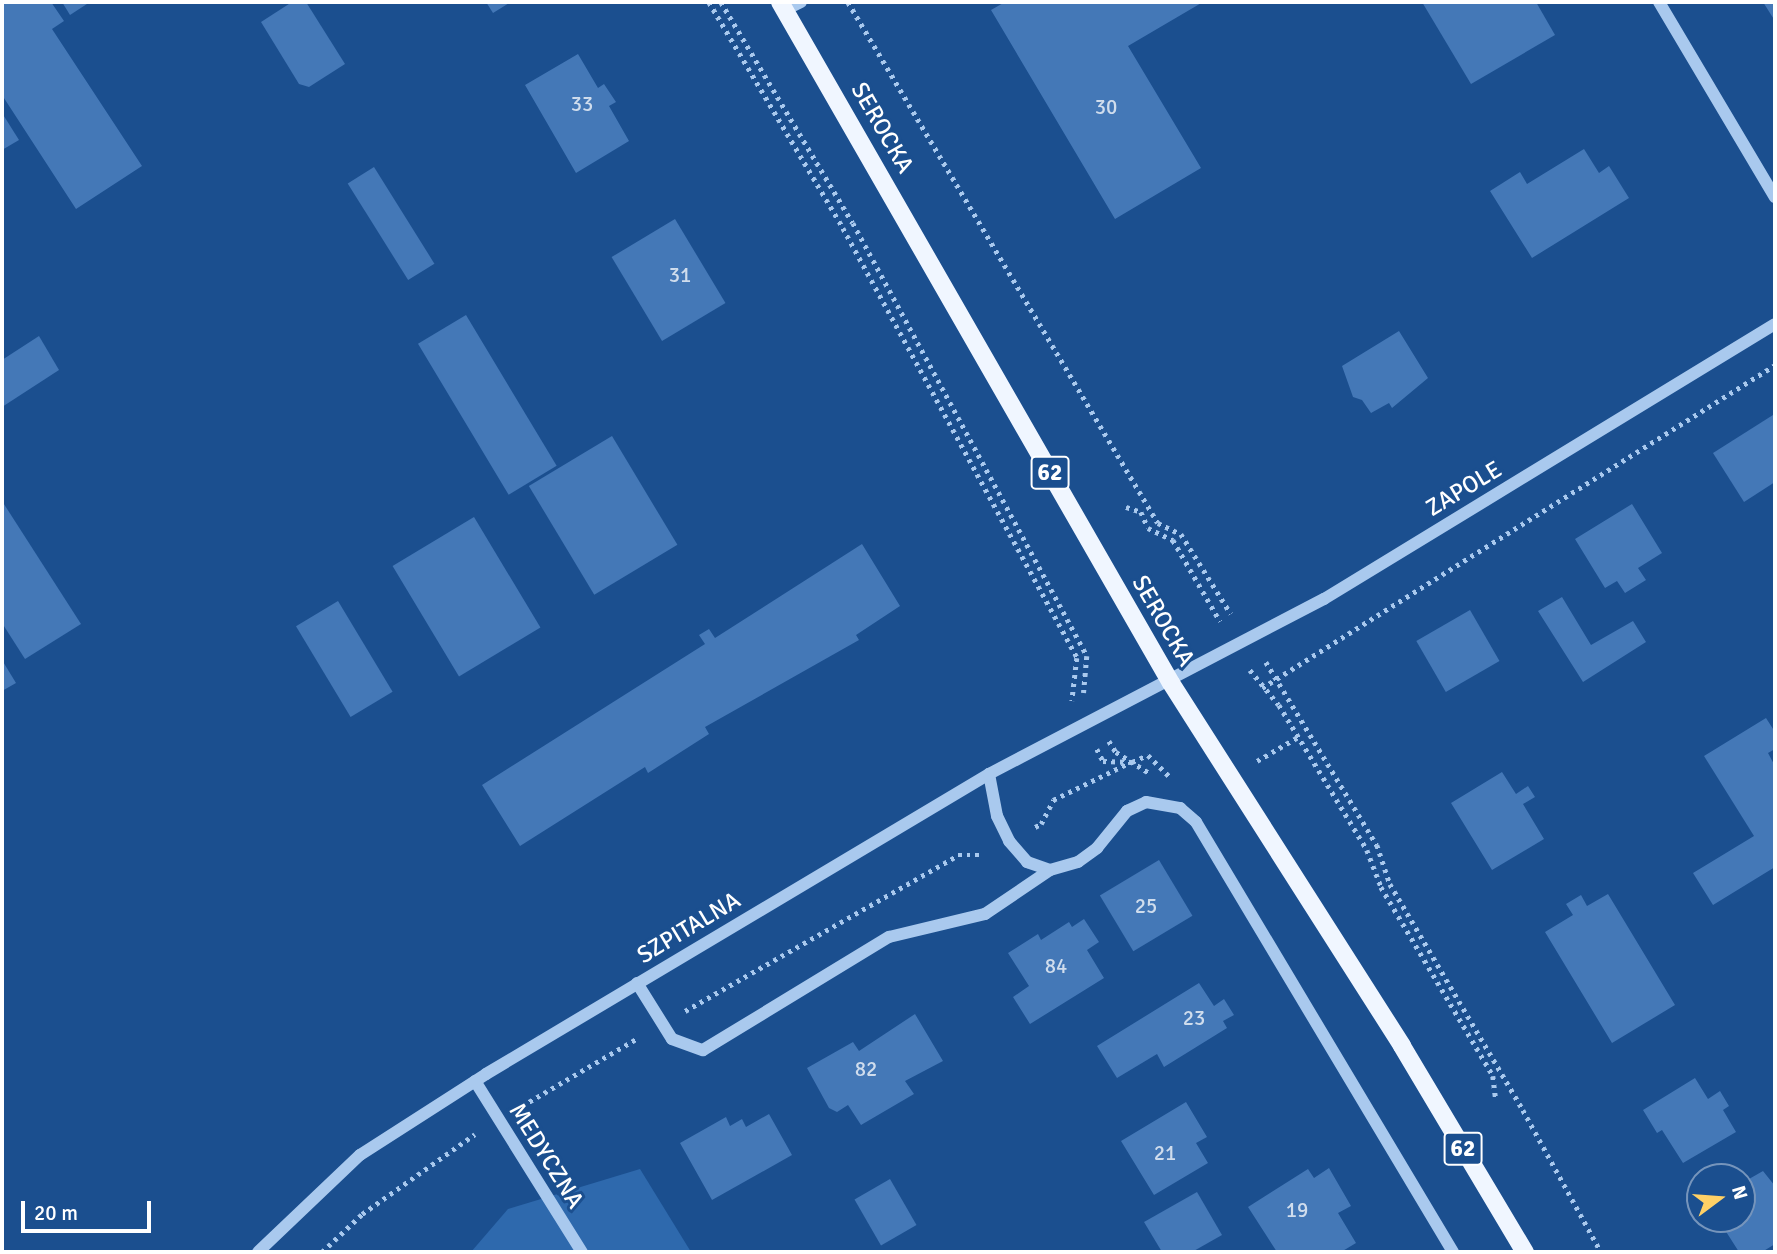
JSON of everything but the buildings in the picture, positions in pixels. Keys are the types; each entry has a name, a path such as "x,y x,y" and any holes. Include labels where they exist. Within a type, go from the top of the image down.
{"main road":[{"name":"SEROCKA","path":"789,5 1171,683 1402,1046 1525,1252"}],"street":[{"path":"1659,2 1775,197"},
{"name":"ZAPOLE","path":"1171,683 1324,599 1775,324"},
{"name":"SZPITALNA","path":"258,1252 360,1155 475,1081 989,774 1171,683"},
{"path":"989,774 997,816 1009,841 1027,862 1050,870"},
{"path":"638,984 672,1039 703,1050 889,937 985,914 1050,870 1078,862 1097,848 1126,811 1163,803 1196,821 1453,1252"},
{"name":"MEDYCZNA","path":"475,1081 582,1252"}],"path":[{"path":"709,2 843,228 1077,658 1070,696 1103,761 1132,762"},
{"path":"722,2 853,223 1087,656 1082,688 1116,752 1152,774 1163,803"},
{"path":"1262,688 1775,365"},
{"path":"1126,507 1141,512 1148,528 1173,540 1262,688 1279,705 1367,850 1381,887 1493,1076 1496,1101"},
{"path":"322,1252 362,1214 499,1119 957,855 979,858 1041,824 1053,800 1148,755 1164,767 1171,780 1163,803"}],"shaded area":[{"path":"640,1169 691,1252 471,1252 508,1209"}]}
